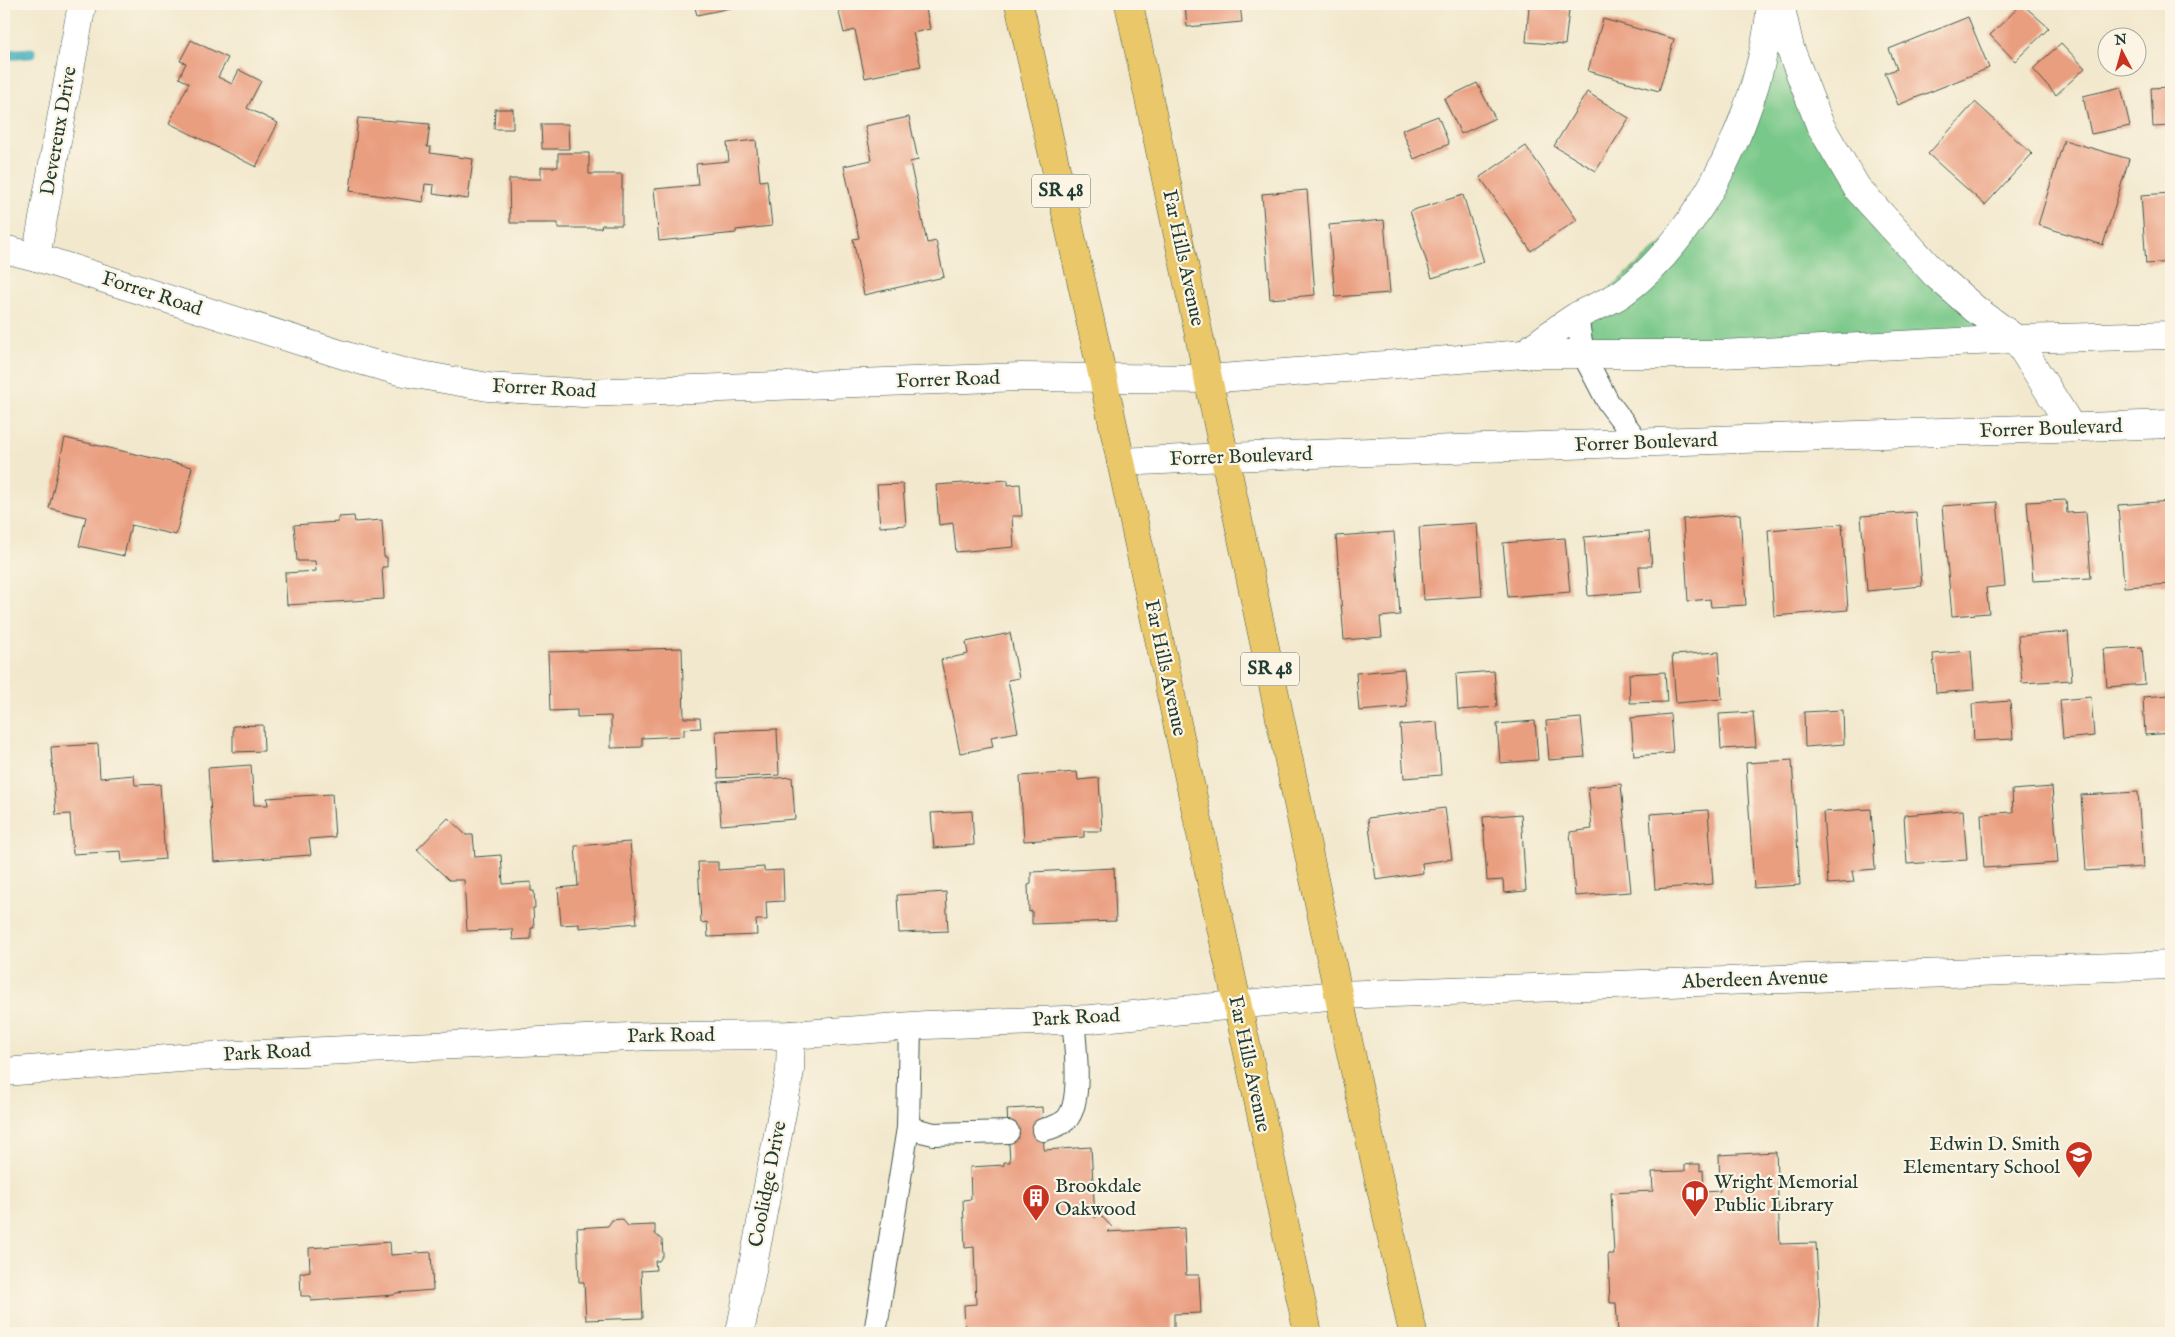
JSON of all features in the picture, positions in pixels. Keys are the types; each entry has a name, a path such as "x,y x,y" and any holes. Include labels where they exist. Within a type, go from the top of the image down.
{"main road":[{"name":"Far Hills Avenue","path":"1019,4 1103,378 1236,1005 1308,1333"},
{"name":"Far Hills Avenue","path":"1129,4 1338,995 1413,1333"}],"street":[{"name":"Devereux Drive","path":"36,257 82,4"},
{"path":"1524,354 1577,316 1620,294 1654,265 1694,216 1720,172 1748,107 1766,39 1771,4"},
{"path":"1780,4 1790,48 1820,125 1857,188 1935,274 1975,309 2016,339 2072,428"},
{"name":"Forrer Road","path":"4,249 36,257 363,361 399,371 488,387 583,393 1021,377 1208,379"},
{"path":"1208,379 1524,354 1721,354 2016,339 2171,335"},
{"name":"Forrer Boulevard","path":"1121,462 2171,424"},
{"name":"Aberdeen Avenue","path":"1338,995 2171,965"},
{"name":"Park Road","path":"4,1072 203,1056 652,1036 791,1034 910,1026 1073,1019 1338,995"},
{"name":"Coolidge Drive","path":"740,1333 790,1071 791,1034"}],"lane":[{"path":"1577,316 1584,354 1608,402 1639,443"},
{"path":"1043,1130 1067,1119 1073,1108 1076,1072 1073,1019"},
{"path":"874,1333 908,1128 910,1026"},
{"path":"908,1128 934,1134 1008,1132"}],"green space":[{"path":"1771,8 1857,188 2016,339 1583,354 1577,316 1694,216"}],"building":[{"path":"694,4 744,4 744,5 697,15"},
{"path":"837,4 925,4 930,29 913,33 921,66 865,78 855,30 844,33"},
{"path":"1185,4 1240,4 1242,22 1187,27"},
{"path":"2022,4 2049,28 2015,61 1990,35"},
{"path":"1529,6 1569,10 1565,45 1526,42"},
{"path":"1968,17 1989,68 1898,105 1885,73 1897,69 1889,49"},
{"path":"1603,19 1674,39 1659,91 1588,71"},
{"path":"191,40 228,58 218,77 232,84 239,70 261,81 247,108 278,123 256,167 169,123 189,83 179,78 186,63 180,61"},
{"path":"2061,43 2085,68 2056,95 2033,69"},
{"path":"1477,83 1495,118 1461,134 1444,99"},
{"path":"2121,87 2130,126 2091,134 2083,96"},
{"path":"2171,87 2171,126 2153,127 2151,88"},
{"path":"1587,92 1629,118 1596,171 1554,146"},
{"path":"1975,102 2032,154 1985,205 1928,154"},
{"path":"495,109 513,109 513,129 494,129"},
{"path":"1438,116 1449,144 1414,159 1402,130"},
{"path":"909,117 918,160 910,162 927,243 936,241 944,277 864,295 853,239 859,238 844,166 872,160 865,126"},
{"path":"358,118 430,124 427,147 431,147 430,153 473,159 468,199 433,194 434,185 425,184 423,202 350,191"},
{"path":"541,124 568,124 569,149 542,149"},
{"path":"756,140 760,181 767,180 772,226 736,230 736,233 659,241 654,189 698,185 696,164 729,161 727,143"},
{"path":"2064,140 2129,159 2103,245 2038,225"},
{"path":"1526,146 1577,220 1531,251 1480,177"},
{"path":"558,153 589,153 589,174 622,174 622,225 602,225 601,228 558,228 558,223 510,223 509,179 541,179 541,167 558,167"},
{"path":"1307,190 1315,295 1270,299 1262,194"},
{"path":"2171,193 2171,262 2146,264 2141,195"},
{"path":"1463,195 1484,262 1432,278 1410,211"},
{"path":"1384,220 1390,293 1335,297 1329,225"},
{"path":"65,438 192,467 176,535 131,525 124,556 79,546 86,517 49,508"},
{"path":"1008,480 1008,485 1020,484 1022,516 1012,516 1014,547 956,552 953,523 939,525 936,485"},
{"path":"903,484 906,525 880,527 877,485"},
{"path":"2066,500 2067,513 2086,512 2091,578 2033,581 2027,502"},
{"path":"2171,501 2171,584 2124,587 2118,505"},
{"path":"1997,502 2005,586 1986,588 1989,613 1952,616 1942,506"},
{"path":"1916,512 1922,586 1867,591 1861,516"},
{"path":"1740,514 1746,605 1711,607 1710,599 1688,601 1683,519"},
{"path":"354,516 355,522 382,520 384,557 387,557 387,567 382,567 384,599 287,605 285,573 316,571 315,561 297,561 294,525 338,522 338,517"},
{"path":"1477,523 1482,596 1424,600 1419,527"},
{"path":"1842,524 1848,610 1774,616 1768,530"},
{"path":"1394,532 1400,615 1380,617 1382,637 1344,640 1336,536"},
{"path":"1649,532 1652,566 1639,566 1641,592 1588,596 1584,537"},
{"path":"1565,538 1570,592 1508,597 1503,543"},
{"path":"2068,632 2072,680 2022,683 2018,636"},
{"path":"1010,633 1019,678 1008,680 1018,732 991,737 993,747 960,753 941,660 968,654 966,642"},
{"path":"2142,647 2145,684 2107,687 2104,649"},
{"path":"682,648 684,718 700,718 701,728 684,729 684,736 642,738 642,747 611,748 611,716 577,717 577,710 550,711 548,652"},
{"path":"1971,651 1974,690 1936,693 1933,654"},
{"path":"1719,652 1722,699 1676,703 1672,655"},
{"path":"1404,669 1407,707 1359,711 1356,673"},
{"path":"1494,671 1497,707 1458,710 1456,674"},
{"path":"1665,672 1667,702 1630,703 1629,674"},
{"path":"2171,695 2171,733 2145,735 2143,697"},
{"path":"2091,697 2094,736 2063,739 2060,700"},
{"path":"2010,701 2013,739 1974,741 1972,704"},
{"path":"1843,710 1844,744 1805,747 1804,712"},
{"path":"1753,712 1756,747 1721,749 1719,714"},
{"path":"1670,714 1673,753 1634,756 1631,718"},
{"path":"1581,718 1585,757 1549,760 1546,721"},
{"path":"1535,721 1538,760 1500,763 1497,724"},
{"path":"1437,722 1441,775 1404,778 1400,725"},
{"path":"263,725 264,751 233,752 233,726"},
{"path":"777,729 779,775 718,778 716,731"},
{"path":"98,744 100,778 134,775 135,785 160,784 165,859 122,863 121,851 73,854 70,814 56,815 51,747"},
{"path":"1792,760 1800,885 1754,888 1746,763"},
{"path":"251,765 254,805 268,805 267,798 332,794 335,837 309,839 311,855 214,862 208,768"},
{"path":"1077,772 1078,780 1099,778 1102,831 1084,831 1084,837 1024,841 1020,776"},
{"path":"792,777 795,819 721,825 718,782"},
{"path":"1621,784 1631,892 1575,896 1570,832 1592,829 1588,787"},
{"path":"2168,784 2171,784 2171,809 2170,809"},
{"path":"2052,787 2058,863 1984,868 1981,814 2013,812 2012,790"},
{"path":"2138,792 2143,867 2086,871 2081,795"},
{"path":"1445,808 1452,859 1422,863 1423,873 1376,880 1368,818"},
{"path":"1871,809 1875,869 1852,871 1854,882 1828,884 1823,812"},
{"path":"1708,810 1713,884 1655,889 1650,814"},
{"path":"1963,810 1967,860 1907,864 1904,815"},
{"path":"972,811 974,845 934,848 931,813"},
{"path":"1521,814 1526,891 1504,893 1503,880 1487,881 1483,817"},
{"path":"448,818 466,835 473,835 475,857 501,855 503,884 531,882 531,891 534,891 535,908 533,908 534,928 531,928 531,939 513,940 512,929 467,931 464,880 449,880 417,850"},
{"path":"630,842 637,923 579,928 579,924 561,925 558,888 578,886 575,846"},
{"path":"698,862 718,862 718,870 764,867 764,871 783,870 784,901 766,902 767,920 756,920 757,935 708,937 707,922 701,923"},
{"path":"1114,868 1116,921 1032,924 1032,911 1029,912 1028,885 1031,884 1031,872"},
{"path":"946,892 948,931 899,933 897,895"},
{"name":"Brookdale Oakwood","path":"1042,1107 1044,1150 1091,1147 1095,1218 1099,1214 1112,1227 1107,1232 1184,1228 1186,1275 1199,1275 1201,1313 1174,1314 1174,1333 965,1333 964,1305 976,1304 974,1247 965,1248 963,1200 971,1199 970,1167 1004,1165 1004,1162 1010,1162 1007,1109"},
{"name":"Wright Memorial Public Library","path":"1776,1152 1780,1244 1816,1243 1820,1313 1818,1333 1618,1333 1616,1303 1610,1303 1608,1254 1614,1254 1611,1193 1653,1191 1652,1172 1685,1171 1685,1165 1692,1164 1700,1164 1700,1171 1703,1170 1704,1192 1720,1191 1719,1155"},
{"path":"622,1219 628,1226 655,1225 655,1234 662,1240 663,1255 659,1261 655,1261 656,1270 641,1271 643,1318 586,1320 584,1282 579,1282 577,1228 608,1226 612,1220"},
{"path":"390,1242 391,1255 431,1252 433,1290 311,1301 311,1296 301,1296 300,1273 310,1271 309,1248"}],"waterway":[{"path":"4,55 31,53"}],"place":[{"name":"Edwin D. Smith Elementary School","path":"2079,1179"},
{"name":"Wright Memorial Public Library","path":"1695,1218"},
{"name":"Brookdale Oakwood","path":"1036,1222"}]}
